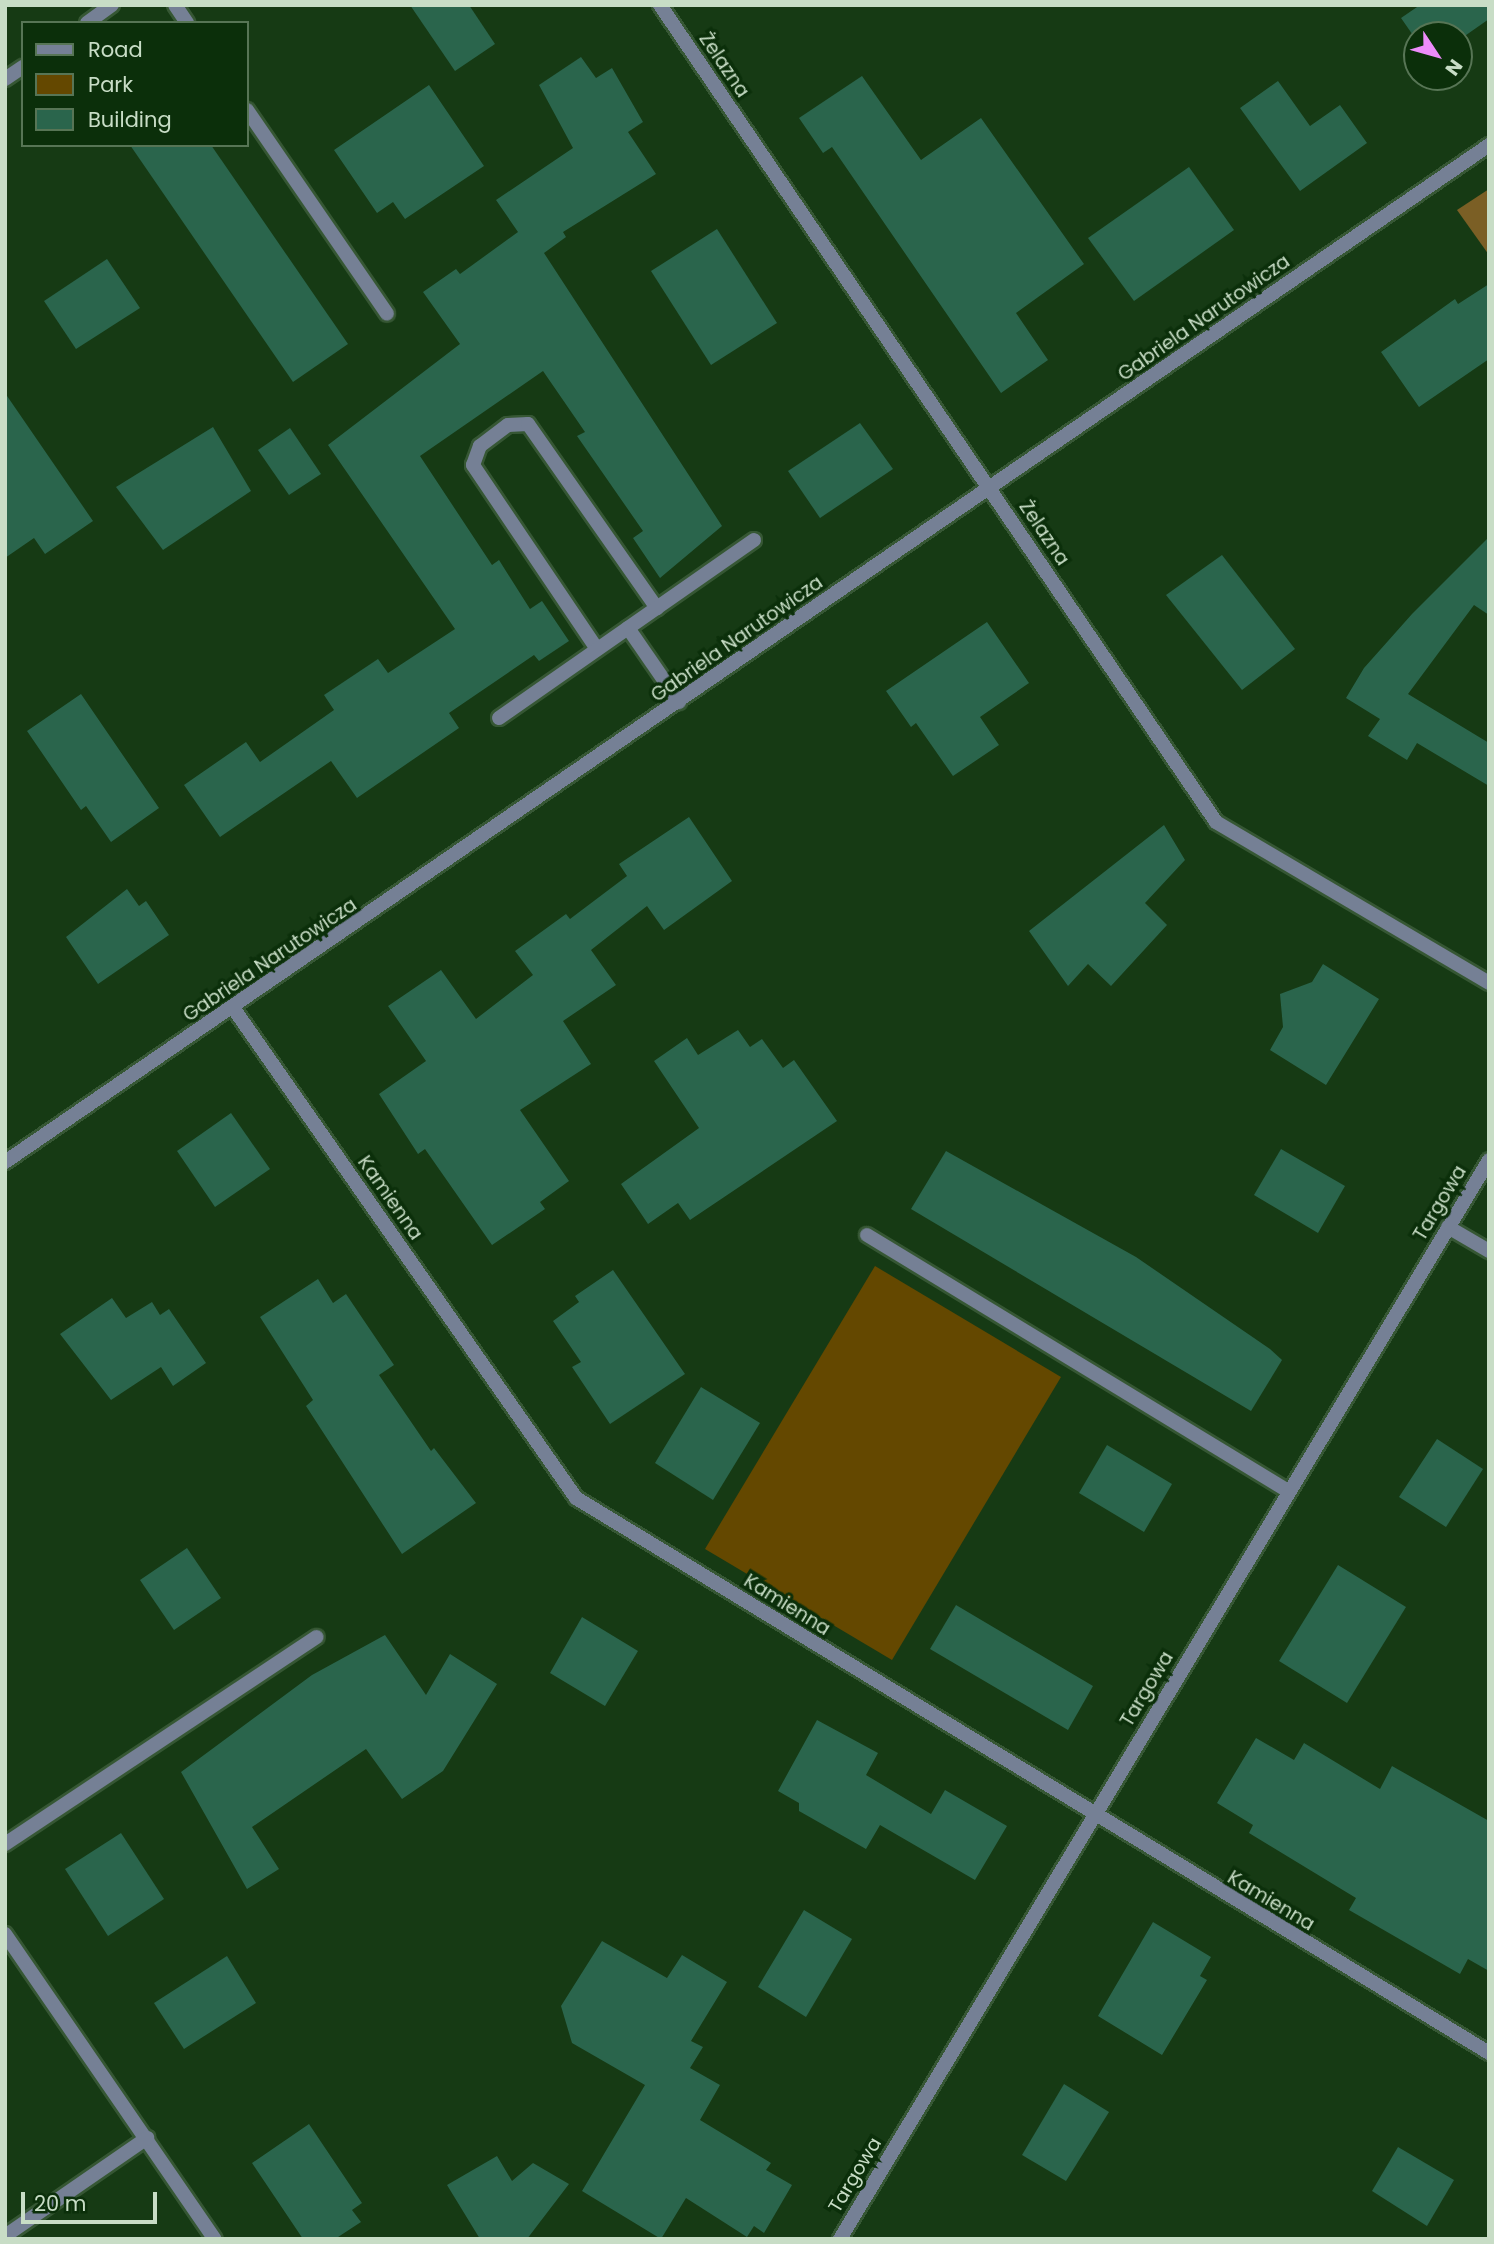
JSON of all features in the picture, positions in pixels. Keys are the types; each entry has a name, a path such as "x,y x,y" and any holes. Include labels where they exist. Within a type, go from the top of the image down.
{"street":[{"path":"89,21 112,5"},
{"path":"175,5 186,21"},
{"name":"Żelazna","path":"660,5 1216,822 1489,983"},
{"path":"5,79 21,68"},
{"path":"248,111 387,314"},
{"name":"Gabriela Narutowicza","path":"5,1162 234,1009 1489,145"},
{"path":"597,649 473,465 480,446 508,425 528,424 534,430 657,608"},
{"path":"499,718 754,540"},
{"path":"628,628 679,702"},
{"name":"Kamienna","path":"234,1009 576,1497 1092,1816 1489,2053"},
{"name":"Targowa","path":"840,2239 1489,1160"},
{"path":"1448,1227 1489,1251"},
{"path":"867,1235 1290,1492"},
{"path":"5,1844 316,1637"},
{"path":"5,1934 215,2239"},
{"path":"5,2236 147,2138"}],"green space":[{"path":"875,1266 1061,1377 892,1660 705,1549"}],"shaded area":[{"path":"1489,189 1489,255 1457,210"}],"building":[{"path":"410,5 469,5 495,44 455,71"},
{"path":"1420,5 1489,5 1489,19 1473,30 1473,21 1403,21 1401,18"},
{"path":"581,57 596,78 612,68 643,122 628,132 656,174 563,232 566,237 544,253 722,526 660,578 633,538 643,531 577,436 585,432 543,371 420,456 492,565 499,560 530,609 542,601 569,641 539,661 534,655 449,713 459,728 357,798 331,761 220,837 184,785 246,742 260,762 334,710 324,695 378,659 388,673 455,629 328,445 460,344 423,292 456,269 460,274 518,232 496,200 573,148 539,85"},
{"path":"862,76 921,160 981,118 1084,264 1016,313 1048,360 1001,393 832,147 823,153 799,118"},
{"path":"1278,81 1310,126 1340,105 1367,143 1300,191 1240,108"},
{"path":"429,85 484,166 405,219 393,202 377,213 334,150"},
{"path":"131,147 212,147 348,344 293,382"},
{"path":"1189,167 1234,230 1134,301 1088,238"},
{"path":"717,229 777,323 711,365 651,271"},
{"path":"107,259 140,308 76,349 44,301"},
{"path":"1489,284 1489,359 1419,407 1381,352 1455,299 1458,304"},
{"path":"5,393 93,521 45,554 34,538 5,558"},
{"path":"860,423 893,469 820,518 788,471"},
{"path":"213,427 251,491 163,550 116,487"},
{"path":"290,428 321,474 289,495 258,450"},
{"path":"1489,537 1489,615 1474,605 1408,694 1489,743 1489,786 1417,743 1407,760 1368,736 1380,719 1346,698 1364,668 1412,614"},
{"path":"1222,555 1295,649 1242,690 1166,595"},
{"path":"987,622 1029,683 980,717 999,745 953,776 916,723 911,727 886,691"},
{"path":"81,694 159,808 111,842 86,806 81,810 27,731"},
{"path":"689,817 732,881 664,930 647,906 591,950 616,985 563,1021 591,1064 520,1110 569,1181 540,1202 545,1209 492,1245 425,1149 418,1154 379,1094 426,1061 388,1006 441,970 476,1019 533,975 515,951 566,914 570,919 627,876 619,864"},
{"path":"1164,825 1185,860 1145,903 1167,925 1111,986 1088,964 1068,986 1029,931"},
{"path":"127,889 139,906 146,901 169,935 98,984 66,937"},
{"path":"1323,964 1379,999 1326,1085 1270,1050 1283,1027 1280,994 1312,982"},
{"path":"738,1030 750,1047 762,1039 783,1068 794,1060 837,1121 690,1220 678,1203 648,1224 621,1184 699,1128 654,1061 687,1038 698,1055"},
{"path":"231,1113 270,1169 215,1207 177,1151"},
{"path":"1281,1149 1345,1186 1318,1233 1254,1195"},
{"path":"946,1151 1136,1257 1270,1349 1282,1360 1251,1411 911,1209"},
{"path":"613,1270 685,1374 610,1424 572,1367 581,1362 553,1321 579,1302 575,1296"},
{"path":"318,1279 333,1303 346,1294 394,1365 379,1375 431,1451 434,1448 476,1503 402,1554 306,1406 313,1400 260,1317"},
{"path":"112,1298 126,1318 152,1302 160,1315 169,1309 206,1363 173,1386 161,1367 111,1400 60,1334"},
{"path":"701,1387 760,1423 713,1500 655,1463"},
{"path":"1437,1439 1483,1469 1446,1527 1399,1497"},
{"path":"1107,1445 1172,1484 1144,1532 1079,1493"},
{"path":"187,1548 221,1598 174,1630 140,1580"},
{"path":"1338,1565 1406,1607 1347,1703 1279,1661"},
{"path":"956,1605 1093,1686 1068,1730 930,1649"},
{"path":"582,1617 638,1651 605,1706 550,1673"},
{"path":"385,1635 426,1695 450,1654 497,1684 443,1771 402,1799 366,1749 252,1827 279,1869 247,1889 181,1772 312,1675"},
{"path":"817,1720 878,1753 866,1775 931,1814 945,1790 1007,1826 975,1880 880,1825 866,1849 799,1811 799,1803 778,1791"},
{"path":"1256,1738 1294,1760 1304,1743 1380,1789 1392,1766 1489,1821 1489,1971 1468,1959 1460,1974 1349,1910 1356,1898 1249,1833 1253,1825 1217,1803"},
{"path":"121,1833 164,1899 108,1936 65,1869"},
{"path":"804,1910 852,1939 806,2017 758,1987"},
{"path":"1153,1922 1211,1957 1200,1976 1207,1980 1162,2055 1098,2016"},
{"path":"602,1941 667,1978 682,1955 727,1982 691,2041 703,2047 690,2068 720,2085 700,2120 771,2163 766,2170 792,2185 764,2233 754,2226 747,2237 686,2198 661,2239 582,2191 645,2085 572,2043 561,2006"},
{"path":"227,1956 256,2003 184,2049 154,2003"},
{"path":"1064,2084 1109,2112 1066,2181 1022,2155"},
{"path":"309,2124 362,2203 352,2210 361,2222 335,2239 303,2239 252,2163"},
{"path":"1398,2147 1454,2180 1427,2226 1372,2191"},
{"path":"497,2156 512,2181 533,2163 569,2184 527,2239 480,2239 447,2185"}]}
